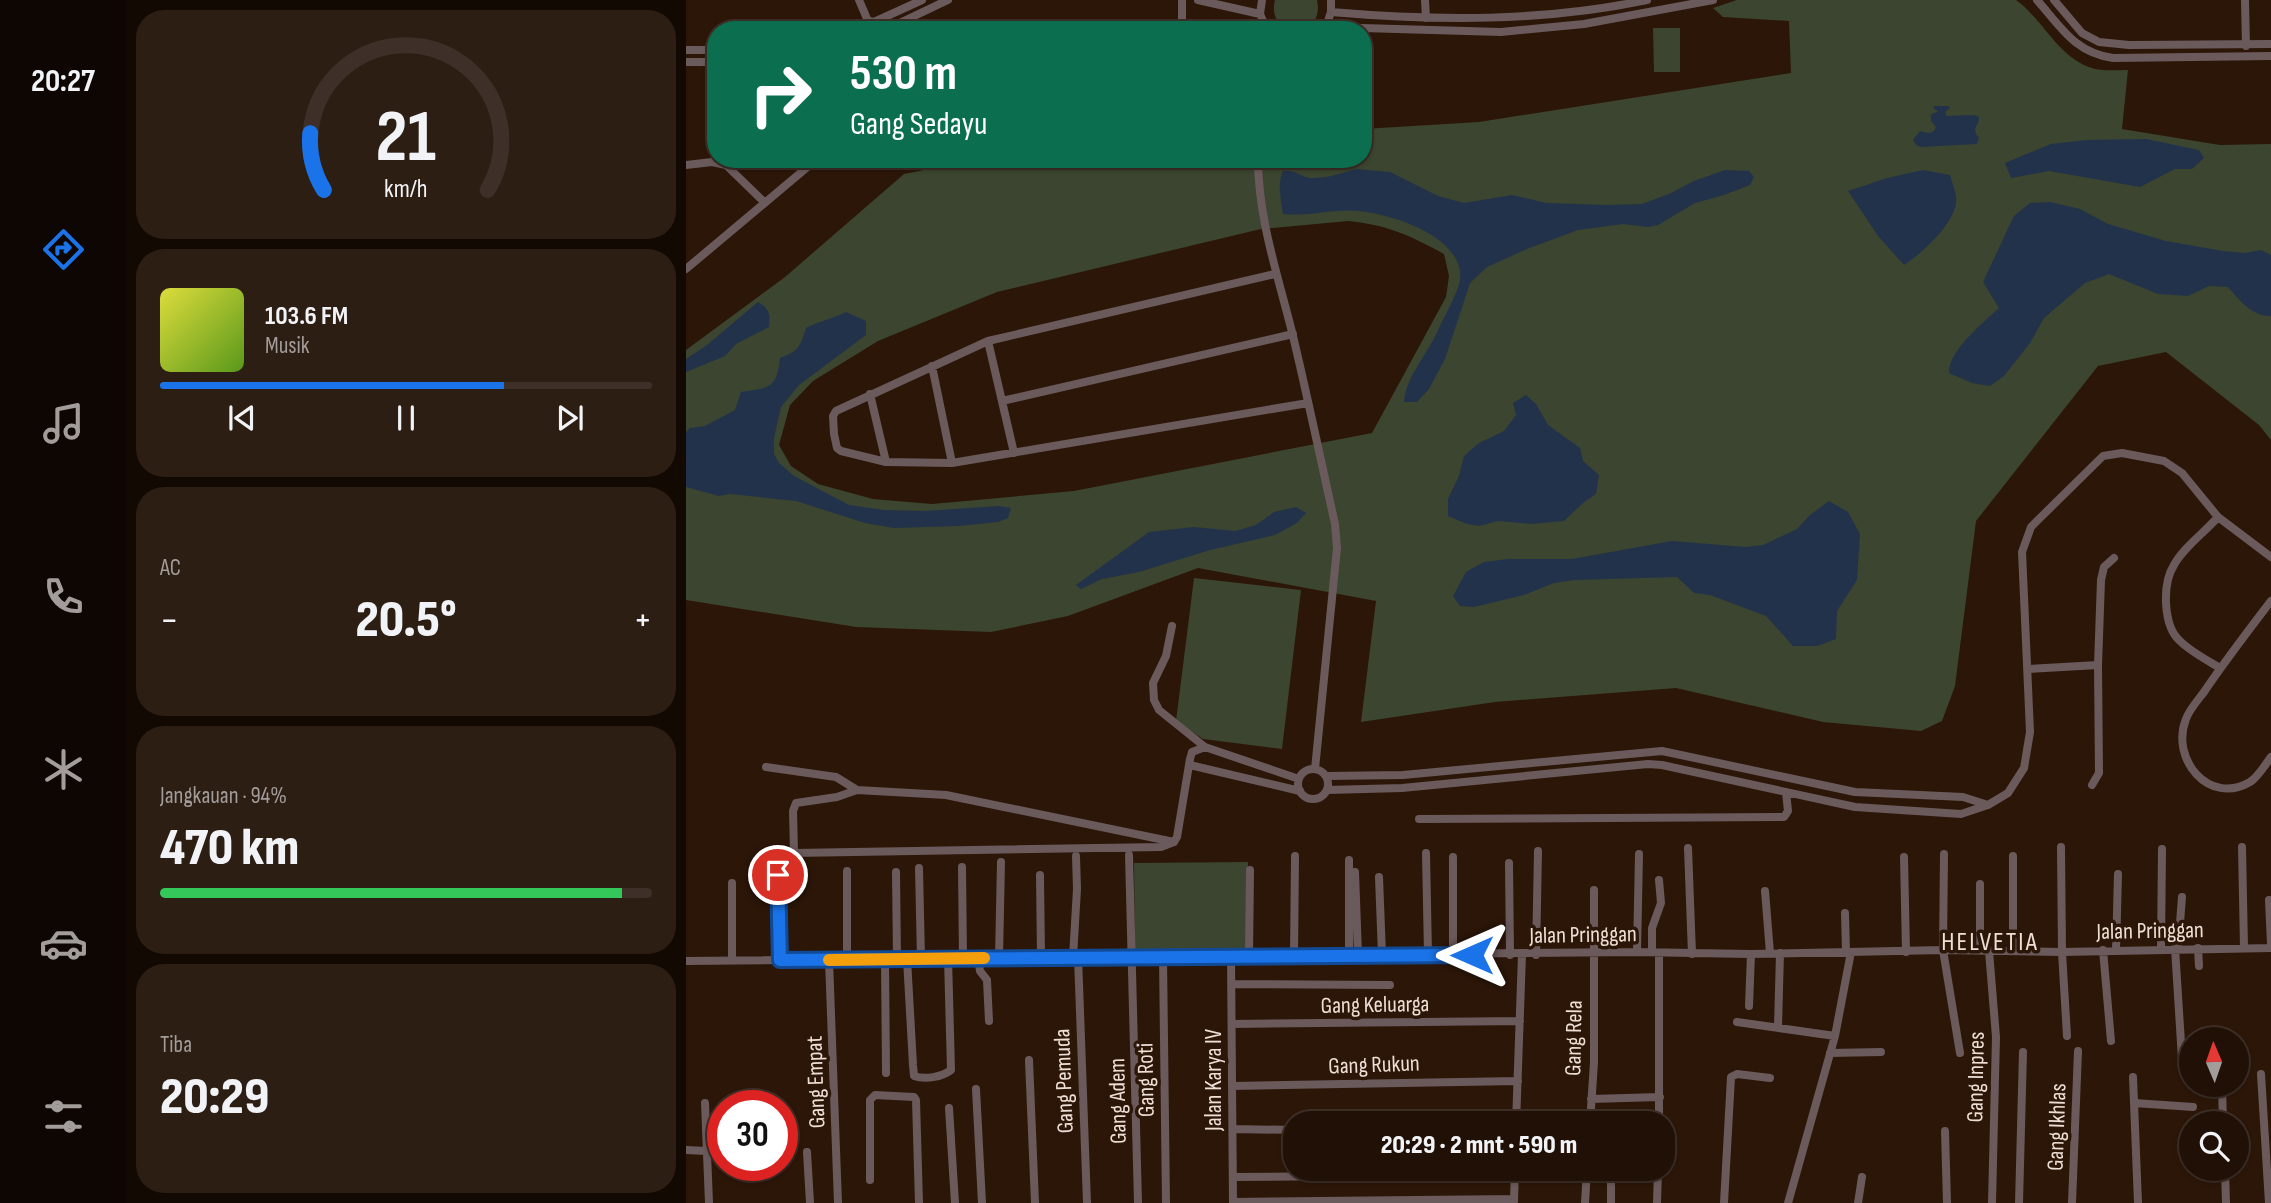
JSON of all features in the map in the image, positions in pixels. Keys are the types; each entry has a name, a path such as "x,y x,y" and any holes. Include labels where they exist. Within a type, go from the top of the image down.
{"street":[{"path":"859,0 865,21"},
{"path":"879,21 922,0"},
{"path":"904,21 948,0"},
{"path":"1182,0 1182,21"},
{"path":"1198,0 1260,15"},
{"path":"1262,0 1260,15 1263,21"},
{"path":"1328,21 1331,0"},
{"path":"1424,0 1426,18"},
{"path":"1331,12 1499,19 1572,13 1647,0"},
{"path":"1372,29 1501,32 1584,24 1713,0"},
{"path":"2037,0 2070,39 2085,51 2099,56 2271,57"},
{"path":"2054,0 2082,33 2099,42 2129,45 2271,44"},
{"path":"2245,0 2246,57"},
{"path":"686,50 707,50"},
{"path":"686,62 707,62"},
{"path":"686,165 707,163"},
{"path":"730,168 765,203"},
{"path":"686,269 806,168"},
{"path":"1258,168 1275,274 1293,334 1335,524 1337,548 1315,769"},
{"path":"1275,274 988,341 836,411 833,416 836,445 841,451 886,462 952,463 1308,403"},
{"path":"1002,401 1293,334"},
{"path":"988,341 1014,453"},
{"path":"932,366 952,463"},
{"path":"870,394 886,462"},
{"path":"1190,765 1300,791 1311,799 1320,797 1327,790 1402,788 1662,765 1855,807 1961,814 1988,805 2008,793 2024,768 2030,732 2022,552 2031,527 2103,456 2122,453 2164,461 2182,473 2218,517 2271,557"},
{"path":"2218,517 2174,564 2169,575 2166,607 2169,628 2180,642 2220,668"},
{"path":"2092,785 2099,773 2098,665 2101,580 2104,568 2114,558"},
{"path":"2271,601 2185,719 2183,744 2186,763 2199,778 2210,785 2227,788 2239,787 2253,781 2271,757"},
{"path":"1172,626 1166,656 1153,680 1154,700 1159,710 1205,747 1299,779"},
{"path":"2029,669 2098,665"},
{"path":"1174,842 1192,752 1205,747"},
{"path":"1300,791 1299,779 1305,771 1315,769 1326,776 1403,775 1662,751 1855,792 1964,797 1988,805"},
{"path":"1530,763 1531,776"},
{"path":"766,767 836,777 857,790"},
{"path":"1734,781 1739,768"},
{"path":"1326,776 1327,790"},
{"path":"857,790 946,795 1174,842 1161,847 794,853 793,811 796,803 837,797 857,790"},
{"path":"1419,818 1784,817 1788,811 1786,792"},
{"path":"2061,847 2062,952 2067,1036"},
{"path":"2242,847 2244,948"},
{"path":"1688,848 1692,954"},
{"path":"2161,948 2162,849"},
{"path":"1536,955 1538,851"},
{"path":"1426,853 1428,955"},
{"path":"1637,952 1639,854"},
{"path":"1944,854 1943,950 1960,1053"},
{"name":"Gang Adem","path":"1129,855 1138,1203"},
{"name":"Gang Pemuda","path":"1076,856 1076,957 1087,1203"},
{"path":"1294,956 1295,856"},
{"path":"2013,856 2013,951"},
{"path":"1453,956 1454,857"},
{"path":"1904,858 1906,952"},
{"path":"1349,860 1354,955"},
{"path":"999,958 1000,862"},
{"path":"1509,863 1510,955"},
{"path":"962,867 963,958"},
{"path":"919,868 921,958"},
{"path":"1249,956 1250,870"},
{"path":"846,872 847,959"},
{"path":"897,872 902,959 914,1076 918,1078 942,1076 951,1070 948,958"},
{"path":"1354,955 1355,872"},
{"path":"2116,950 2118,874"},
{"path":"778,875 780,960"},
{"path":"1040,875 1041,957"},
{"path":"1379,877 1382,955"},
{"path":"1659,880 1661,903 1652,928 1659,1111"},
{"path":"732,883 732,960"},
{"name":"Gang Inpres","path":"1980,884 1997,1049 1992,1203"},
{"name":"Gang Rela","path":"1591,1111 1594,890"},
{"path":"1765,891 1770,953"},
{"path":"2181,1027 2177,948 2182,897"},
{"path":"2269,900 2271,946"},
{"path":"1788,1203 1835,1036 1849,952 1845,913"},
{"name":"Jalan Pringgan","path":"686,961 1453,956 1637,952 2062,952 2271,946"},
{"path":"2198,948 2199,966"},
{"path":"2103,950 2111,1041"},
{"path":"1778,1027 1780,953"},
{"path":"1749,1006 1751,954"},
{"path":"1517,1111 1522,955"},
{"name":"Jalan Karya IV","path":"1231,956 1233,1202"},
{"name":"Gang Roti","path":"1163,957 1167,1203"},
{"path":"978,958 980,971 987,980 989,1021"},
{"path":"885,959 886,1073"},
{"name":"Gang Empat","path":"829,960 838,1203"},
{"path":"1232,984 1390,985"},
{"name":"Gang Keluarga","path":"1232,1024 1520,1021"},
{"path":"1737,1022 1835,1036"},
{"name":"Gang Ikhlas","path":"2072,1203 2078,1051"},
{"path":"1830,1053 1881,1052"},
{"path":"2019,1203 2023,1052"},
{"path":"1029,1060 1035,1203"},
{"path":"1724,1203 1731,1077 1737,1074 1770,1078"},
{"path":"2261,1074 2269,1203"},
{"path":"2133,1077 2138,1203"},
{"name":"Gang Rukun","path":"1232,1086 1518,1081"},
{"path":"976,1089 982,1203"},
{"path":"870,1180 870,1100 875,1095 914,1097 919,1203"},
{"path":"1591,1100 1660,1097"},
{"path":"705,1103 709,1203"},
{"path":"2134,1103 2193,1107"},
{"path":"949,1108 955,1203"},
{"path":"1233,1129 1283,1130"},
{"path":"1945,1131 1947,1203"},
{"path":"686,1150 706,1151"},
{"path":"807,1152 810,1203"},
{"path":"1233,1177 1283,1177"},
{"path":"1858,1203 1862,1177"},
{"path":"1233,1202 1514,1201 1515,1181"},
{"path":"1585,1203 1586,1181"},
{"path":"1611,1181 1611,1203"},
{"path":"1657,1203 1658,1181"},
{"path":"2225,1181 2226,1203"}],"green space":[{"path":"1275,0 1317,0 1314,21 1278,21 1274,13"},
{"path":"1737,0 2016,0 2061,48 2082,64 2099,70 2128,70 2122,129 2220,145 2271,144 2271,440 2259,425 2166,352 2098,366 1976,521 1955,686 1942,721 1921,731 1823,722 1676,688 1495,702 1361,722 1376,601 1198,568 1068,616 991,632 856,627 686,600 686,350 785,277 904,174 934,168 1372,168 1372,128 1479,122 1791,73 1789,21 1723,17 1713,8","holes":["1348,221 1375,225 1420,241 1444,254 1449,276 1446,297 1372,433 1074,491 932,504 873,499 818,484 791,466 779,445 790,405 813,381 878,341 997,292 1261,229"]},
{"path":"1653,28 1680,28 1680,72 1654,72"},
{"path":"1194,578 1301,590 1282,749 1203,739 1176,721"},
{"path":"1248,862 1250,953 1135,954 1134,863"}],"water":[{"path":"1934,106 1948,106 1950,108 1945,112 1947,116 1979,117 1975,129 1979,138 1977,144 1916,145 1913,140 1920,131 1927,133 1935,130 1931,114 1938,112"},
{"path":"2146,139 2199,150 2204,158 2192,169 2175,169 2140,187 2049,171 2011,178 2005,163 2051,144 2087,140"},
{"path":"1356,169 1390,172 1438,196 1464,203 1512,195 1546,203 1642,204 1725,170 1749,171 1754,177 1750,185 1695,203 1658,225 1648,227 1623,224 1578,230 1487,267 1470,283 1445,359 1429,389 1417,402 1404,402 1413,374 1434,339 1457,291 1460,280 1458,265 1451,252 1424,230 1372,213 1349,210 1283,214 1280,186 1283,171 1316,178"},
{"path":"1923,170 1950,175 1956,197 1955,206 1952,216 1938,236 1904,265 1878,236 1848,191"},
{"path":"2050,202 2080,209 2108,224 2166,241 2223,251 2245,253 2261,250 2271,255 2271,316 2252,311 2228,287 2209,286 2188,296 2158,294 2109,274 2085,283 2044,318 2030,343 2004,376 1990,386 1972,383 1949,373 1950,365 1960,347 1999,308 1983,282 2014,216 2030,203"},
{"path":"758,302 768,312 769,327 736,344 725,356 686,372 686,359"},
{"path":"846,312 866,321 866,335 799,385 781,407 774,438 774,454 779,463 794,476 849,505 884,510 925,511 999,506 1011,508 1008,518 998,522 959,526 894,528 865,523 796,501 730,494 719,496 686,487 686,432 690,428 705,426 735,410 741,392 770,385 777,375 780,358 798,348 806,328"},
{"path":"1526,395 1536,404 1548,425 1580,448 1583,461 1599,475 1596,494 1564,521 1531,524 1498,521 1479,526 1448,516 1448,499 1459,476 1464,456 1479,443 1504,431 1516,415 1513,403"},
{"path":"1829,501 1848,512 1860,534 1857,580 1837,611 1836,639 1817,646 1793,646 1766,616 1710,595 1694,593 1677,577 1554,583 1524,595 1474,607 1460,606 1453,596 1466,572 1484,562 1508,559 1572,559 1672,541 1745,547 1763,545 1797,529"},
{"path":"1296,507 1306,513 1297,523 1275,535 1210,550 1139,572 1102,579 1081,589 1076,585 1149,532 1194,527 1235,531 1256,525 1274,512"}],"slow traffic":[{"path":"829,960 984,958"}],"district":[{"name":"HELVETIA","path":"1990,941"}],"route":[{"path":"778,875 780,960 1472,955"}]}
